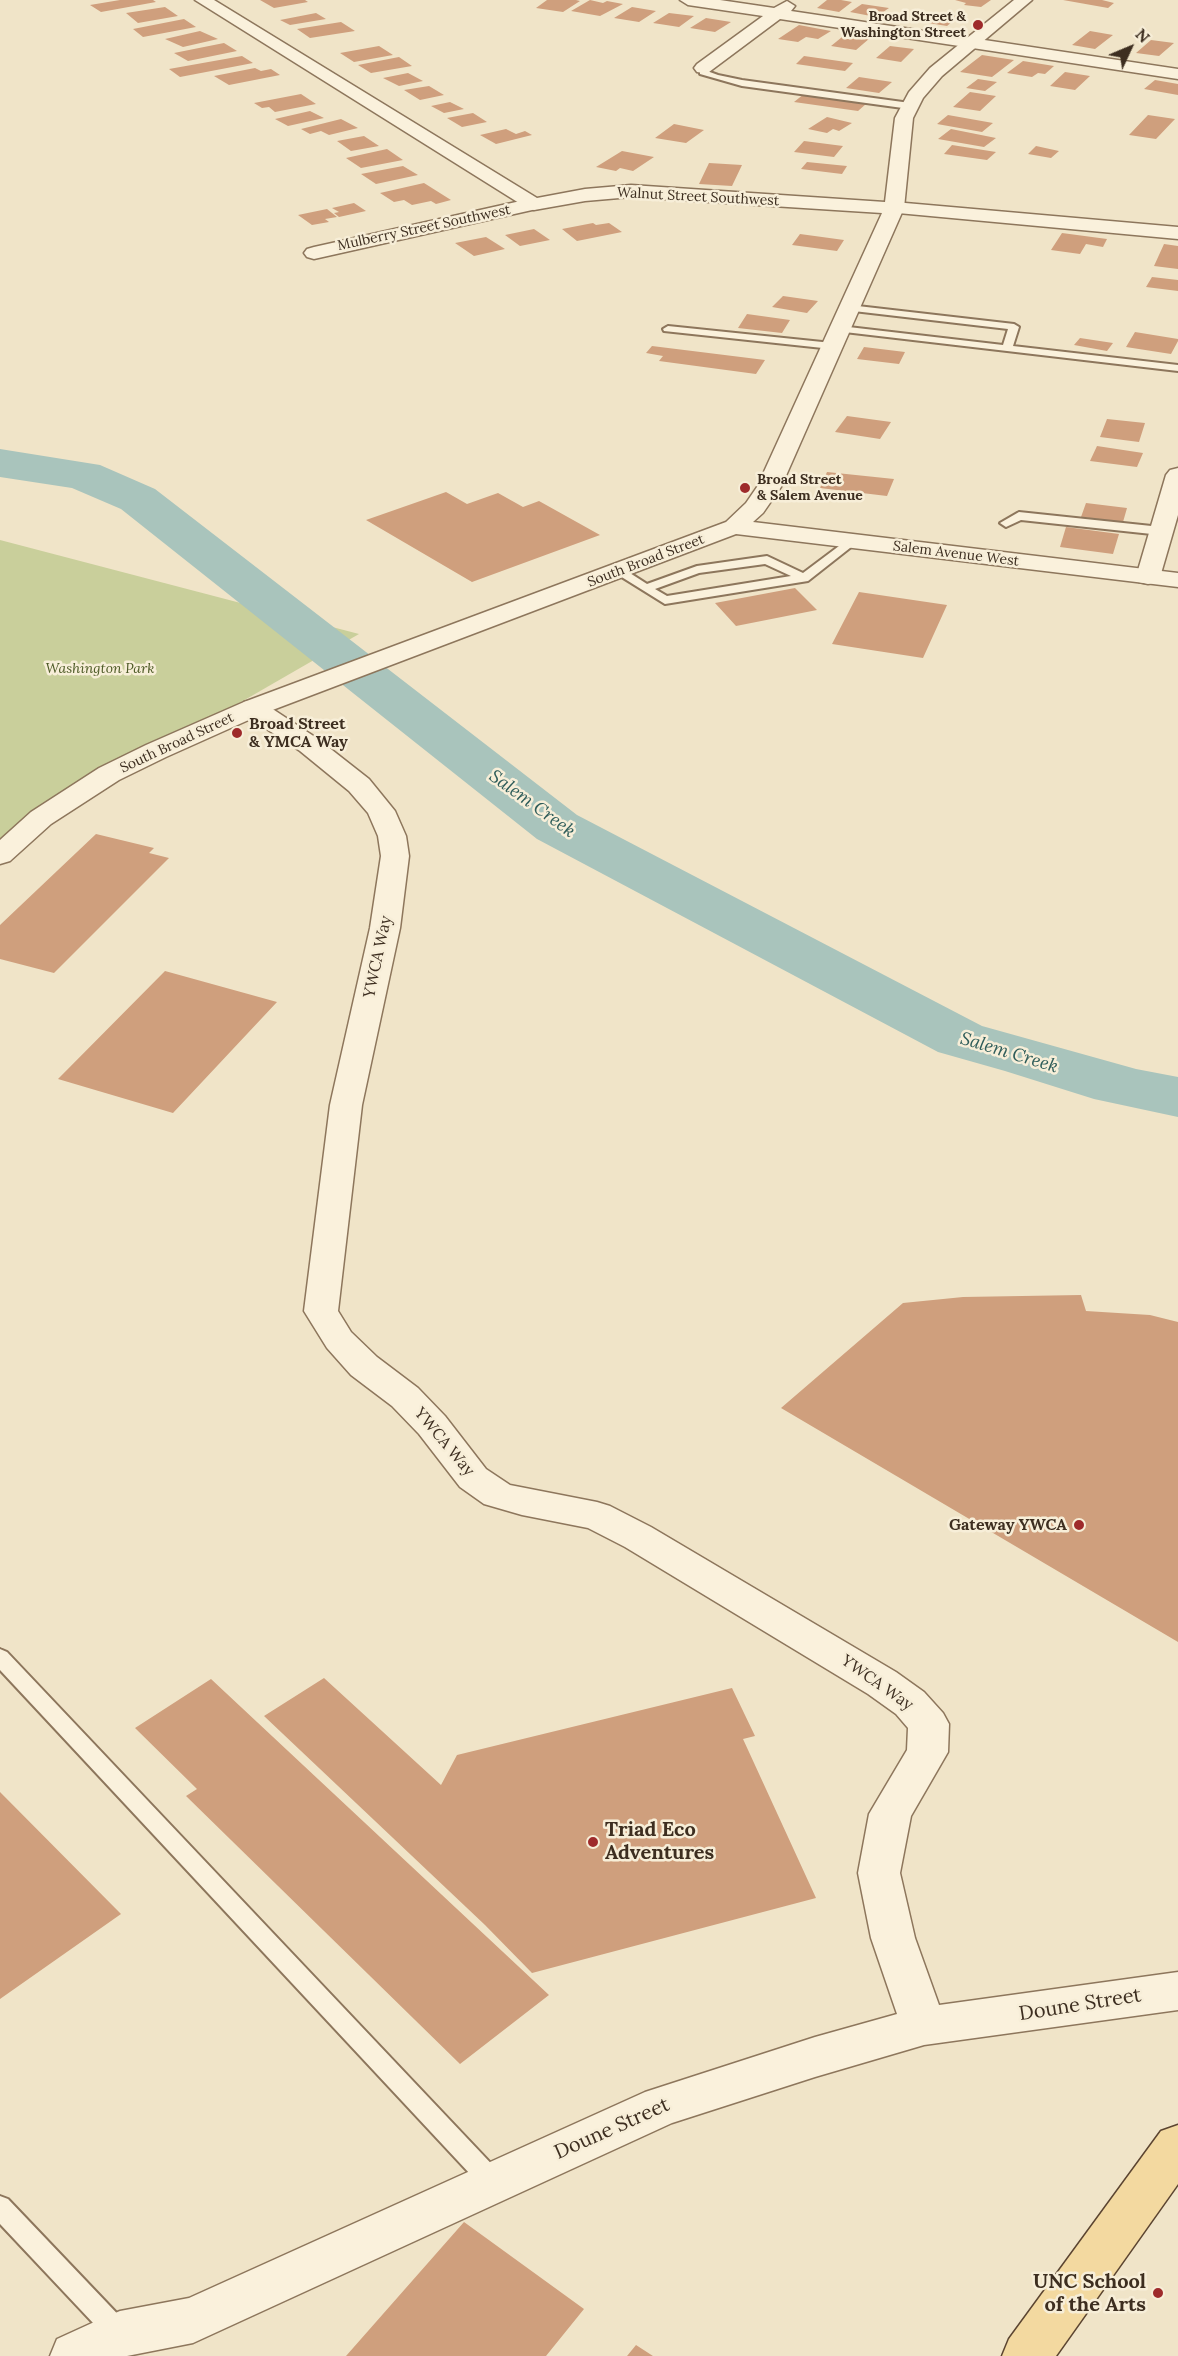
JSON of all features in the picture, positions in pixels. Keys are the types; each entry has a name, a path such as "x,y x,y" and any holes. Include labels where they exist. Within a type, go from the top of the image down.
{"main road":[{"path":"1028,2356 1178,2146"}],"street":[{"path":"204,0 534,204"},
{"path":"688,0 1178,74"},
{"path":"703,68 795,0"},
{"name":"South Broad Street","path":"0,855 41,818 109,774 156,751 253,708 734,527 755,508 769,487 894,208 904,118 915,96 936,72 1024,0"},
{"name":"Walnut Street Southwest","path":"534,204 585,195 631,191 894,208 1178,233"},
{"name":"Mulberry Street Southwest","path":"314,253 534,204"},
{"path":"1148,577 1178,474"},
{"name":"Salem Avenue West","path":"734,527 1178,580"},
{"name":"YWCA Way","path":"253,708 309,745 358,785 381,812 392,836 395,856 385,928 346,1105 321,1311 339,1340 364,1366 405,1398 432,1425 473,1478 497,1495 597,1516 638,1537 882,1683 910,1703 929,1724 927,1752 890,1814 879,1873 893,1938 924,2026"},
{"name":"Doune Street","path":"75,2356 120,2334 193,2320 661,2106 815,2057 924,2026 1178,1991"}],"lane":[{"path":"703,68 703,72 715,77 742,83 910,106"},
{"path":"849,308 1014,327 1007,348"},
{"path":"916,338 924,317"},
{"path":"668,329 836,337 916,338 1178,368"},
{"path":"1006,523 1019,516 1161,531"},
{"path":"618,571 665,600 804,578 851,541"},
{"path":"646,588 697,570 767,560 804,578"},
{"path":"0,1657 494,2182"},
{"path":"0,2207 120,2334"}],"green space":[{"name":"Washington Park","path":"0,540 359,634 0,841"}],"building":[{"path":"120,0 153,0 156,2 101,12 90,5"},
{"path":"260,0 305,0 308,2 274,8"},
{"path":"547,0 580,1 563,12 536,8"},
{"path":"590,0 623,4 600,16 571,11"},
{"path":"827,0 852,2 839,12 817,8"},
{"path":"955,0 991,0 981,7 964,5 966,3"},
{"path":"1063,0 1102,0 1114,3 1108,8"},
{"path":"862,4 889,8 876,17 850,12"},
{"path":"165,7 178,16 138,23 126,13"},
{"path":"632,7 656,11 639,22 614,18"},
{"path":"316,13 326,19 290,25 280,20"},
{"path":"669,13 694,16 679,27 653,23"},
{"path":"919,13 959,16 947,26 910,20"},
{"path":"706,18 731,22 715,32 690,28"},
{"path":"184,19 196,27 143,37 133,29"},
{"path":"341,22 355,31 310,38 297,29"},
{"path":"799,25 831,31 818,39 806,37 798,42 778,39"},
{"path":"200,31 218,39 183,47 165,39"},
{"path":"1090,31 1113,35 1095,49 1072,45"},
{"path":"847,33 870,38 856,50 831,46"},
{"path":"1151,40 1174,43 1159,56 1136,53"},
{"path":"224,43 237,51 188,61 174,53"},
{"path":"379,46 393,55 354,62 340,53"},
{"path":"890,46 914,49 901,62 876,58"},
{"path":"982,55 1014,60 992,77 960,72"},
{"path":"242,56 253,63 180,77 169,69"},
{"path":"804,56 853,63 845,71 796,64"},
{"path":"399,57 412,66 371,73 358,65"},
{"path":"1023,61 1054,66 1045,74 1038,73 1032,77 1007,73"},
{"path":"255,68 261,71 271,69 280,75 229,85 214,76"},
{"path":"1065,72 1090,76 1075,90 1050,86"},
{"path":"408,73 423,81 399,86 383,78"},
{"path":"859,77 892,82 879,93 846,88"},
{"path":"978,79 997,82 985,91 966,88"},
{"path":"1155,80 1178,84 1178,95 1144,89"},
{"path":"429,86 444,95 420,100 404,90"},
{"path":"970,92 996,96 980,111 953,107"},
{"path":"301,94 316,104 275,112 269,107 262,108 254,103"},
{"path":"804,94 866,104 858,111 794,102"},
{"path":"450,102 464,109 444,113 431,106"},
{"path":"310,111 324,118 288,126 275,119"},
{"path":"473,113 487,122 462,127 447,118"},
{"path":"948,115 993,123 982,132 937,124"},
{"path":"1148,115 1175,119 1156,139 1129,135"},
{"path":"827,117 852,123 839,131 833,129 827,133 808,129"},
{"path":"341,119 358,128 329,135 321,131 310,134 301,129"},
{"path":"674,124 704,130 686,143 655,138"},
{"path":"506,129 516,134 525,131 532,135 496,144 480,135"},
{"path":"951,129 996,138 984,147 938,139"},
{"path":"364,136 379,146 351,151 337,141"},
{"path":"804,141 843,146 834,157 794,152"},
{"path":"952,145 996,152 987,160 944,154"},
{"path":"1036,146 1059,151 1051,158 1028,154"},
{"path":"387,149 403,160 361,168 346,158"},
{"path":"622,151 654,157 633,171 620,168 616,171 596,167"},
{"path":"807,162 847,166 842,174 801,169"},
{"path":"709,163 742,165 732,186 699,184"},
{"path":"403,166 418,175 376,184 361,174"},
{"path":"424,183 451,200 436,204 431,201 412,205 404,200 394,202 380,193"},
{"path":"354,203 366,211 339,217 334,213 339,212 332,208"},
{"path":"327,209 337,217 325,219 329,222 312,225 298,215"},
{"path":"593,223 596,225 609,223 622,232 577,241 562,229"},
{"path":"534,229 550,240 520,246 505,235"},
{"path":"1062,233 1107,239 1103,247 1086,244 1080,254 1051,250"},
{"path":"800,234 844,240 837,251 792,245"},
{"path":"486,237 505,249 474,256 455,243"},
{"path":"1164,244 1178,246 1178,269 1154,266"},
{"path":"1152,277 1178,280 1178,291 1146,287"},
{"path":"783,296 818,301 807,313 772,307"},
{"path":"747,314 790,320 782,333 738,328"},
{"path":"1135,332 1178,339 1178,341 1171,354 1126,347"},
{"path":"1080,338 1113,343 1107,351 1074,345"},
{"path":"652,346 765,360 756,374 659,361 663,356 646,353"},
{"path":"864,347 905,352 899,364 857,359"},
{"path":"847,416 891,422 880,439 835,432"},
{"path":"1107,419 1145,423 1139,442 1100,437"},
{"path":"1097,446 1143,453 1137,467 1090,461"},
{"path":"827,472 894,479 887,496 820,488"},
{"path":"446,492 467,504 498,493 523,507 539,501 600,535 472,582 366,520"},
{"path":"1086,503 1127,508 1123,522 1081,517"},
{"path":"1066,527 1119,534 1113,554 1060,547"},
{"path":"795,588 817,610 736,626 715,603"},
{"path":"859,592 947,605 923,658 832,644"},
{"path":"96,834 154,848 149,853 169,858 54,973 0,959 0,925"},
{"path":"165,971 277,1002 173,1113 58,1079"},
{"name":"Gateway YWCA","path":"1081,1295 1086,1311 1150,1315 1178,1322 1178,1642 781,1408 903,1303 963,1297"},
{"name":"Triad Eco Adventures","path":"324,1678 441,1785 457,1755 732,1688 755,1736 743,1739 816,1898 532,1973 485,1925 264,1716"},
{"path":"211,1679 549,1995 460,2064 186,1796 197,1789 135,1728"},
{"path":"0,1792 121,1914 0,1999"},
{"path":"464,2222 584,2309 546,2356 346,2356"},
{"path":"636,2345 653,2356 627,2356"}],"waterway":[{"name":"Salem Creek","path":"0,463 83,475 138,499 557,827 960,1039 1067,1068 1077,1074 1107,1080 1117,1085 1178,1097"}],"place":[{"name":"Broad Street & Washington Street","path":"978,25"},
{"name":"Broad Street & Salem Avenue","path":"745,488"},
{"name":"Broad Street & YMCA Way","path":"237,733"},
{"name":"Gateway YWCA","path":"1079,1525"},
{"name":"Triad Eco Adventures","path":"593,1842"},
{"name":"UNC School of the Arts","path":"1158,2293"}]}
